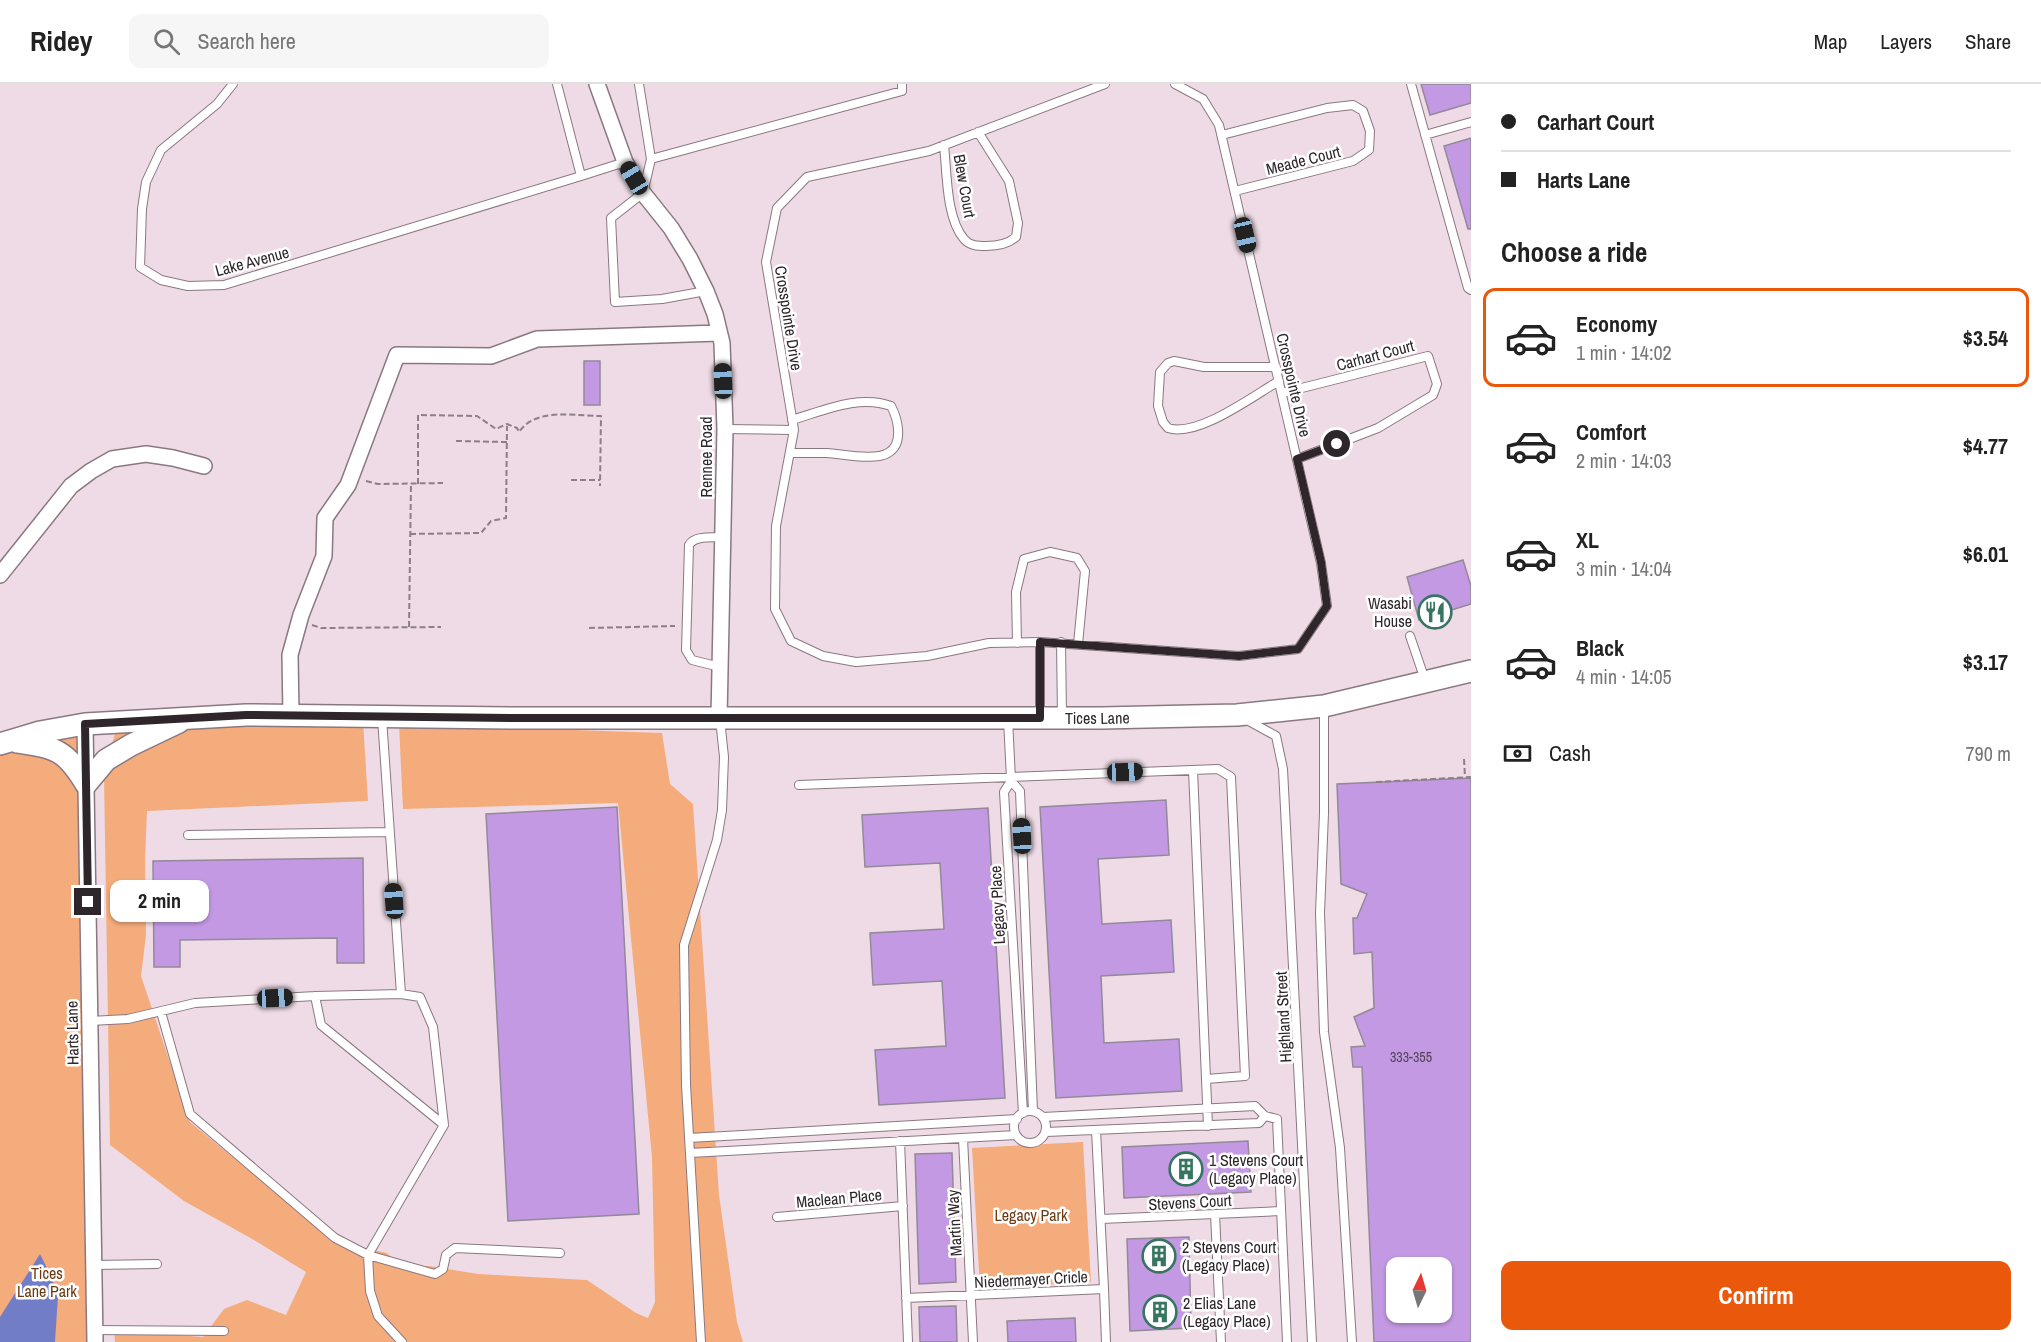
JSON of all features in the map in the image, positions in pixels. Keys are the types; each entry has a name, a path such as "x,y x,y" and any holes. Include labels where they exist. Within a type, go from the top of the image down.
{"street":[{"name":"Rennee Road","path":"597,84 625,162 643,193 671,228 690,259 715,314 722,343 724,429 719,718"},
{"path":"291,716 290,655 301,615 324,556 325,518 348,485 397,355 491,356 537,339 719,333"},
{"path":"0,575 71,486 112,459 146,454 204,466"},
{"name":"Tices Lane","path":"5,742 40,732 85,724 188,718 291,716 1040,718 1238,716 1324,706 1471,671"},
{"path":"5,742 44,746 62,752 75,765 86,784 106,760 131,745 188,718"},
{"name":"Harts Lane","path":"85,724 95,1336"}],"lane":[{"name":"Lake Avenue","path":"233,84 216,104 161,150 146,182 142,209 140,267 161,280 188,286 224,285 625,162"},
{"path":"557,84 581,176"},
{"path":"639,84 651,159 643,193 610,218 615,302 662,299 706,291"},
{"path":"651,159 902,91 902,84"},
{"name":"Crosspointe Drive","path":"1106,84 929,151 807,177 777,208 766,262 794,430 776,526 775,609 791,641 823,656 856,662 927,656 989,643 1061,642 1239,656 1298,649 1327,606 1321,562 1219,124 1203,99 1175,84"},
{"path":"1411,84 1468,288 1471,290"},
{"name":"Meade Court","path":"1222,135 1327,108 1353,105 1363,111 1370,131 1369,150 1353,161 1235,191"},
{"path":"1425,135 1471,122"},
{"name":"Blew Court","path":"944,145 951,210 954,221 965,240 977,246 991,246 1013,240 1016,237 1018,223 1009,181 978,132"},
{"name":"Carhart Court","path":"1282,393 1428,356 1437,384 1433,395 1378,428 1297,459"},
{"path":"1276,367 1204,367 1174,361 1168,363 1160,372 1159,412 1168,428 1186,430 1218,417 1279,381"},
{"path":"790,453 885,455 890,452 897,440 896,414 891,406 884,404 867,401 842,405 792,420"},
{"path":"724,429 794,430"},
{"path":"720,667 702,664 690,658 686,650 690,542 696,539 723,537"},
{"path":"1017,643 1016,592 1024,559 1050,552 1077,558 1085,571 1078,644"},
{"path":"1410,636 1425,681"},
{"path":"1040,642 1040,718"},
{"path":"1061,642 1062,717"},
{"path":"1324,706 1324,813 1320,913 1324,1032 1340,1148 1352,1342"},
{"name":"Highland Street","path":"1238,716 1276,736 1284,769 1312,1342"},
{"path":"382,717 401,994"},
{"path":"701,1342 686,1085 684,945 719,830 724,760 719,718"},
{"path":"1008,718 1011,779"},
{"path":"799,785 1011,779 1218,769 1231,777 1245,1076 1206,1079"},
{"path":"1193,770 1208,1126"},
{"name":"Legacy Place","path":"1023,1113 1004,792 1011,779 1020,791 1034,1111"},
{"path":"188,835 389,832"},
{"path":"90,1021 128,1019 195,1004 315,996 401,994 420,997 433,1027 444,1125 368,1255 370,1291 378,1316 402,1342"},
{"path":"315,996 321,1025 444,1125"},
{"path":"161,1012 190,1114 335,1238 368,1255 435,1274 444,1269 446,1256 455,1248 561,1253"},
{"path":"1043,1117 1255,1106 1265,1116 1277,1119 1287,1342"},
{"path":"1034,1111 1046,1122 1046,1132 1034,1143 1023,1141 1016,1134 1017,1119 1023,1113 1034,1111"},
{"path":"1046,1132 1259,1123 1265,1116"},
{"path":"689,1138 1017,1119"},
{"path":"878,1127 878,1142"},
{"path":"1096,1130 1104,1289"},
{"path":"690,1153 1016,1134"},
{"name":"Martin Way","path":"963,1138 973,1342"},
{"path":"900,1141 908,1342"},
{"name":"Maclean Place","path":"777,1217 903,1206"},
{"name":"Stevens Court","path":"1101,1220 1281,1211"},
{"path":"1215,1214 1221,1342"},
{"path":"94,1265 157,1264"},
{"name":"Niedermayer Cricle","path":"906,1298 1104,1289 1106,1342"},
{"path":"95,1336 224,1330"}],"path":[{"path":"418,484 418,415 477,416 496,429 507,424 517,428 519,432 536,417 547,415 601,416 600,486"},
{"path":"410,534 481,533 491,521 506,518 507,424"},
{"path":"456,441 507,442"},
{"path":"351,478 378,484 443,483"},
{"path":"571,480 600,480"},
{"path":"409,627 411,484"},
{"path":"301,615 309,623 321,628 441,627"},
{"path":"589,628 687,626"},
{"path":"1464,759 1465,778"},
{"path":"1376,782 1471,777"}],"green space":[{"path":"363,721 368,801 147,811 146,935 141,976 190,1122 336,1242 387,1253 401,1266 429,1266 478,1274 587,1280 636,1313 648,1318 655,1302 652,1157 618,803 403,809 399,724 662,733 670,784 693,804 719,1195 737,1322 743,1342 115,1342 114,1330 203,1337 224,1309 247,1300 286,1315 306,1272 184,1201 110,1145 104,776 117,726"},
{"name":"Tices Lane Park","path":"85,724 95,1342 0,1342 0,744"},
{"name":"Legacy Park","path":"1083,1142 1091,1282 980,1289 972,1148"}],"water":[{"path":"40,1254 58,1296 55,1342 0,1342 0,1317"}],"building":[{"path":"1421,84 1471,84 1471,103 1430,115"},
{"path":"1471,138 1471,229 1468,229 1444,146"},
{"path":"584,361 600,361 600,405 584,405"},
{"path":"1463,560 1471,586 1471,604 1419,620 1407,577"},
{"path":"1471,778 1471,1342 1374,1342 1362,1067 1353,1067 1351,1047 1365,1046 1354,1017 1374,1008 1372,952 1354,954 1353,918 1357,918 1367,894 1341,884 1337,784"},
{"path":"1166,800 1169,855 1098,859 1102,924 1171,920 1174,972 1101,976 1104,1043 1179,1039 1182,1091 1056,1098 1040,807"},
{"path":"617,807 639,1214 508,1221 486,814"},
{"path":"988,808 1005,1098 879,1105 875,1050 946,1046 942,981 873,985 870,933 944,929 940,863 865,867 862,815"},
{"path":"363,858 364,963 337,963 337,938 180,940 180,967 154,967 153,861"},
{"name":"1 Stevens Court (Legacy Place)","path":"1248,1141 1251,1192 1124,1198 1122,1147"},
{"path":"952,1153 956,1282 919,1284 915,1154"},
{"path":"1189,1237 1191,1328 1130,1331 1127,1239"},
{"path":"956,1306 957,1342 920,1342 919,1307"},
{"path":"1075,1318 1076,1342 1008,1342 1007,1321"}],"place":[{"name":"Wasabi House","path":"1435,612"},
{"name":"1 Stevens Court (Legacy Place)","path":"1186,1169"},
{"name":"2 Stevens Court (Legacy Place)","path":"1159,1256"},
{"name":"2 Elias Lane (Legacy Place)","path":"1160,1312"}],"route":[{"path":"88,902 85,724 246,715 512,718 1040,718 1040,642 1239,656 1298,649 1327,606 1321,562 1297,459 1337,444"}]}
